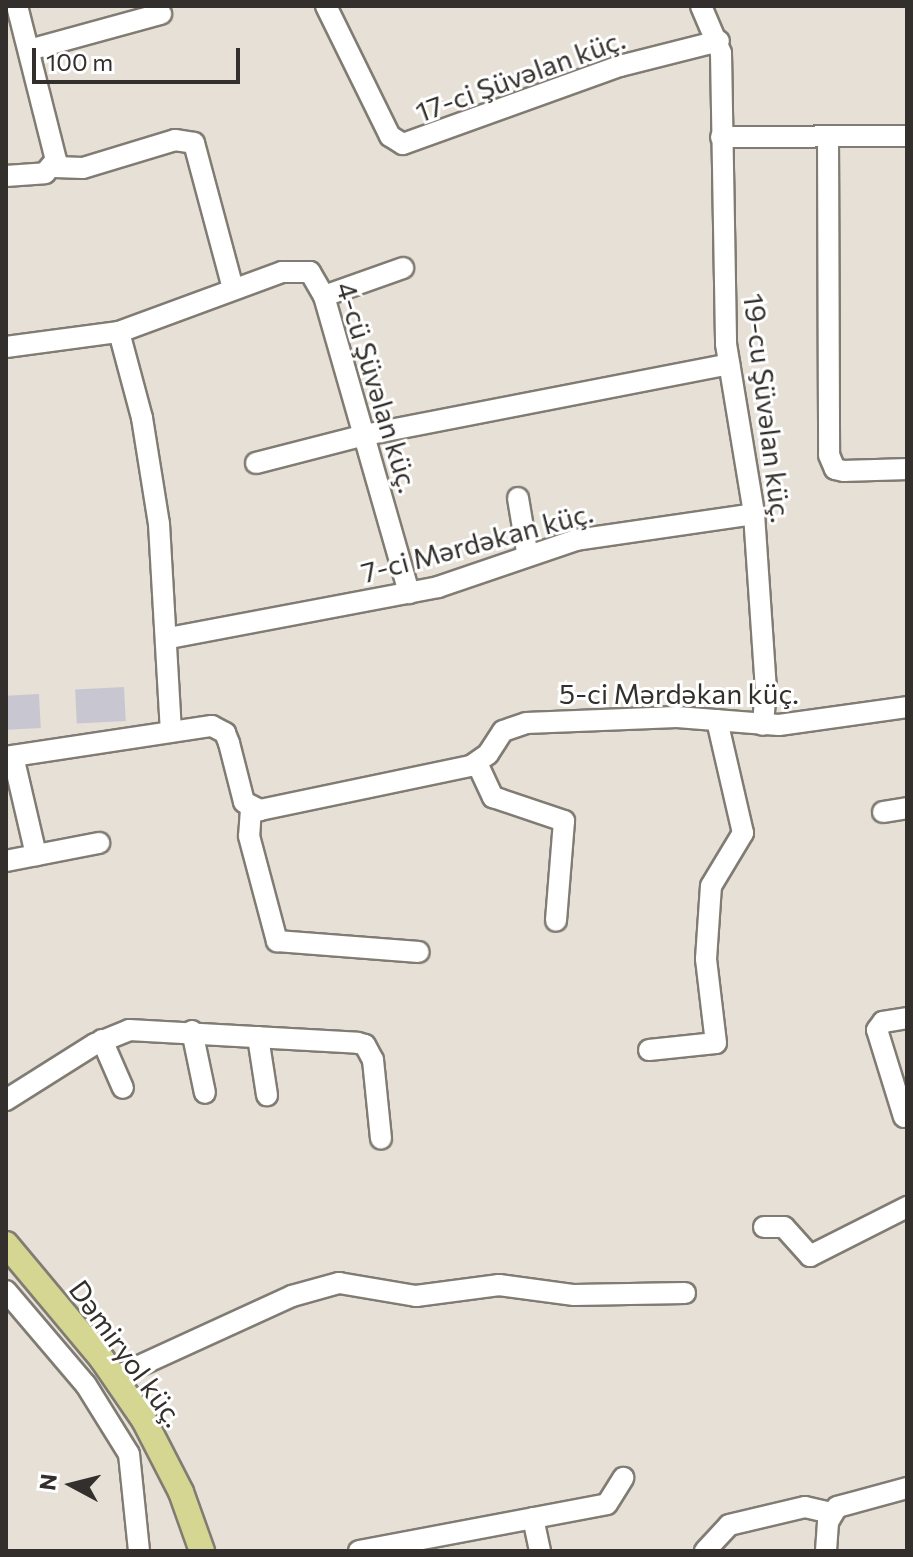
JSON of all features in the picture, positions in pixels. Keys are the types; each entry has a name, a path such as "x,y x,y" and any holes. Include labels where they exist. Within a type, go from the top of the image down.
{"main road":[{"name":"Dəmiryol küç.","path":"6,1244 115,1377 166,1460 202,1551"},
{"path":"6,1256 97,1365 136,1423 174,1496 194,1551"}],"street":[{"path":"17,6 55,147 55,167"},
{"name":"17-ci Şüvəlan küç.","path":"326,6 390,136 403,144 620,66 719,41"},
{"name":"19-cu Şüvəlan küç.","path":"701,6 719,41 729,364 754,514 766,689 763,725"},
{"path":"29,50 161,14"},
{"path":"721,137 907,136"},
{"path":"828,137 829,455 835,469 844,471 907,469"},
{"path":"6,176 45,173 55,167 83,168 175,140 194,143 233,289"},
{"path":"324,296 403,268"},
{"name":"4-cü Şüvəlan küç.","path":"6,347 119,332 233,289 303,270 317,279 324,296 409,593"},
{"path":"119,332 150,458 169,638 171,730"},
{"path":"256,463 365,435 729,364"},
{"path":"518,498 527,552"},
{"name":"7-ci Mərdəkan küç.","path":"169,638 409,593 466,579 527,552 576,540 754,514"},
{"name":"5-ci Mərdəkan küç.","path":"477,763 503,731 526,723 652,717 763,725 907,707"},
{"path":"649,1050 716,1043 706,959 710,897 718,866 737,848 743,833 717,720"},
{"path":"36,855 10,756 212,726 225,733 241,796 251,809 249,836 277,941 419,952"},
{"path":"251,809 477,763 493,797 564,821 556,921"},
{"path":"883,812 907,808"},
{"path":"6,861 99,843"},
{"path":"904,1117 877,1030 883,1022 907,1018"},
{"path":"6,1100 102,1040 142,1029 365,1045 373,1060 381,1139"},
{"path":"192,1031 205,1093"},
{"path":"258,1037 267,1095"},
{"path":"102,1040 123,1088"},
{"path":"764,1227 784,1227 810,1256 907,1207"},
{"path":"115,1377 292,1296 339,1283 416,1296 499,1285 574,1295 685,1293"},
{"name":"Dəmiryol küç.","path":"6,1291 86,1385 129,1454 139,1551"},
{"path":"359,1551 607,1504 623,1478"},
{"path":"705,1551 729,1525 805,1507 832,1513 856,1499 907,1488"},
{"path":"826,1551 832,1513"},
{"path":"533,1518 540,1551"}],"building":[{"path":"124,687 126,721 77,724 75,690"},
{"path":"39,694 41,728 8,730 6,696"}]}
